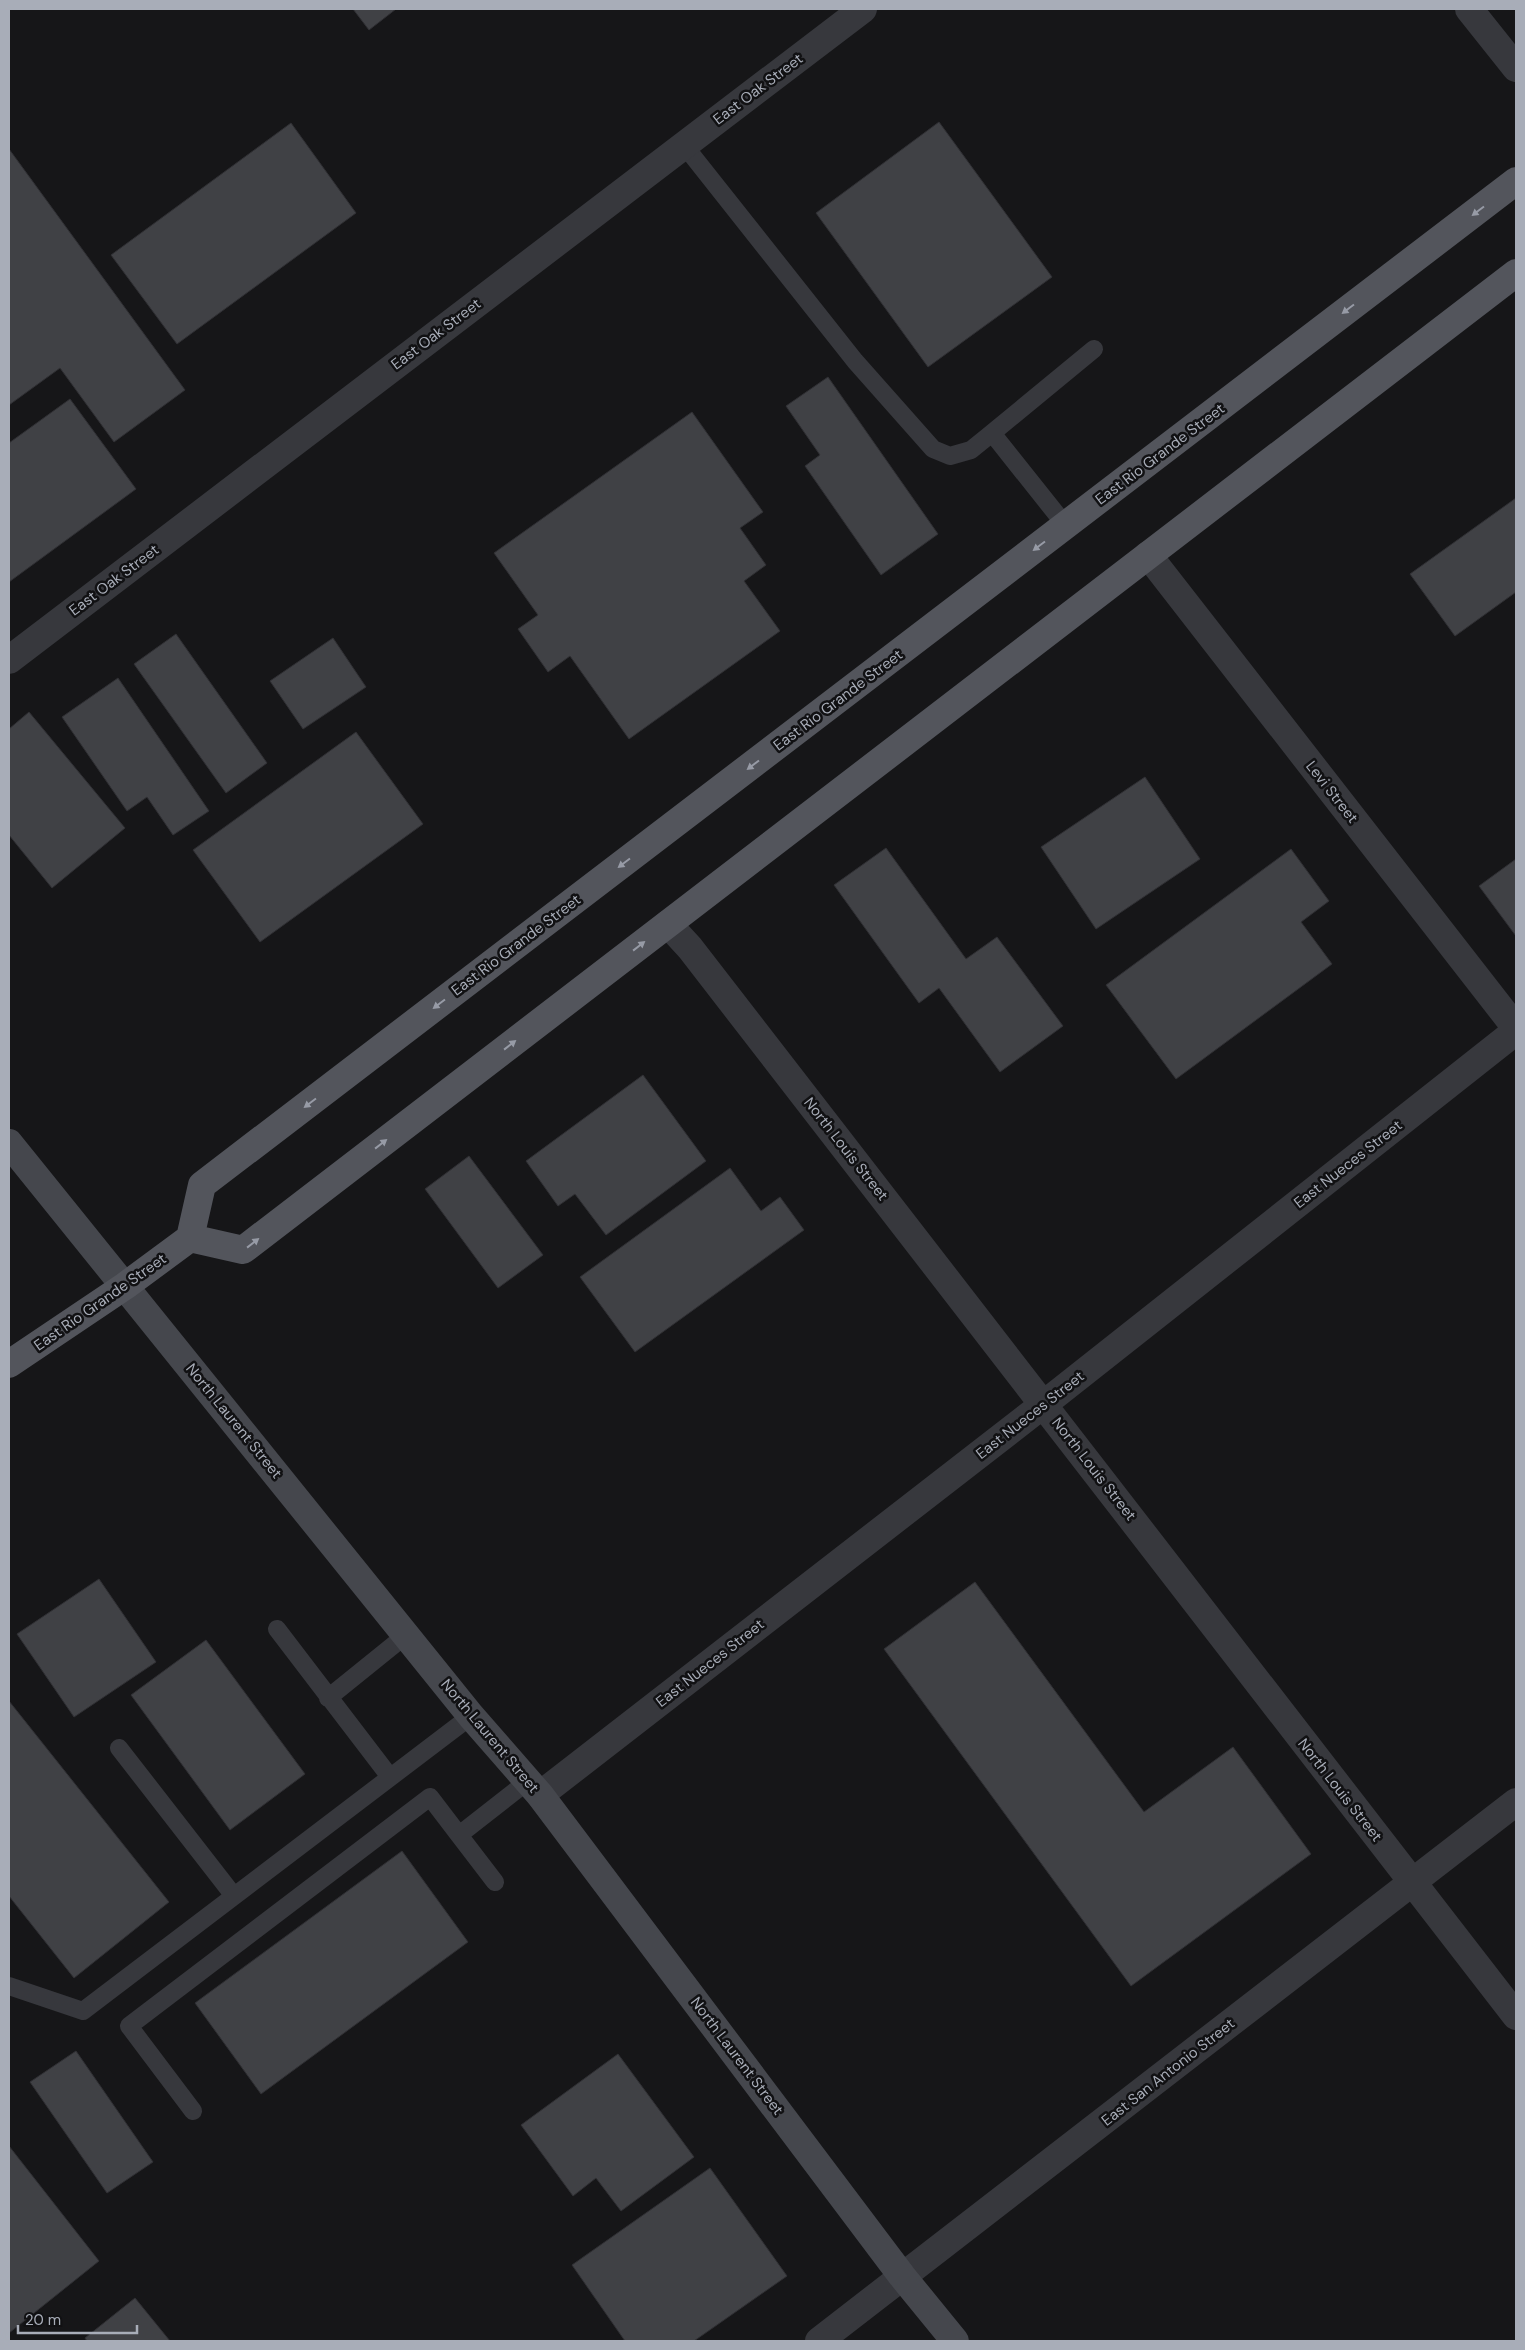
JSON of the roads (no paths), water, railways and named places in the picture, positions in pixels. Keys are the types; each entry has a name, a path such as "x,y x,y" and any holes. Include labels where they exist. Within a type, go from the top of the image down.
{"main road":[{"name":"East Rio Grande Street","path":"9,1364 125,1286 190,1238 202,1185 1516,181"},
{"path":"190,1238 242,1250 1516,273"},
{"name":"North Laurent Street","path":"9,1143 471,1716 534,1788 902,2276 955,2341"}],"street":[{"name":"East Oak Street","path":"9,660 863,9"},
{"path":"1469,9 1516,68"},
{"name":"Levi Street","path":"1148,555 1516,1030"},
{"name":"North Louis Street","path":"668,924 690,948 1044,1404 1412,1884 1516,2016"},
{"name":"East Nueces Street","path":"534,1788 1044,1404 1516,1030"},
{"name":"East San Antonio Street","path":"819,2341 1516,1802"}],"lane":[{"path":"684,145 855,361 933,449 950,456 971,450 1094,349"},
{"path":"992,434 1066,526"},
{"path":"277,1629 390,1778"},
{"path":"328,1698 406,1636"},
{"path":"9,1986 83,2011 471,1716"},
{"path":"120,1748 234,1896"},
{"path":"459,1835 534,1788"},
{"path":"193,2111 129,2026 430,1797 495,1882"}]}
